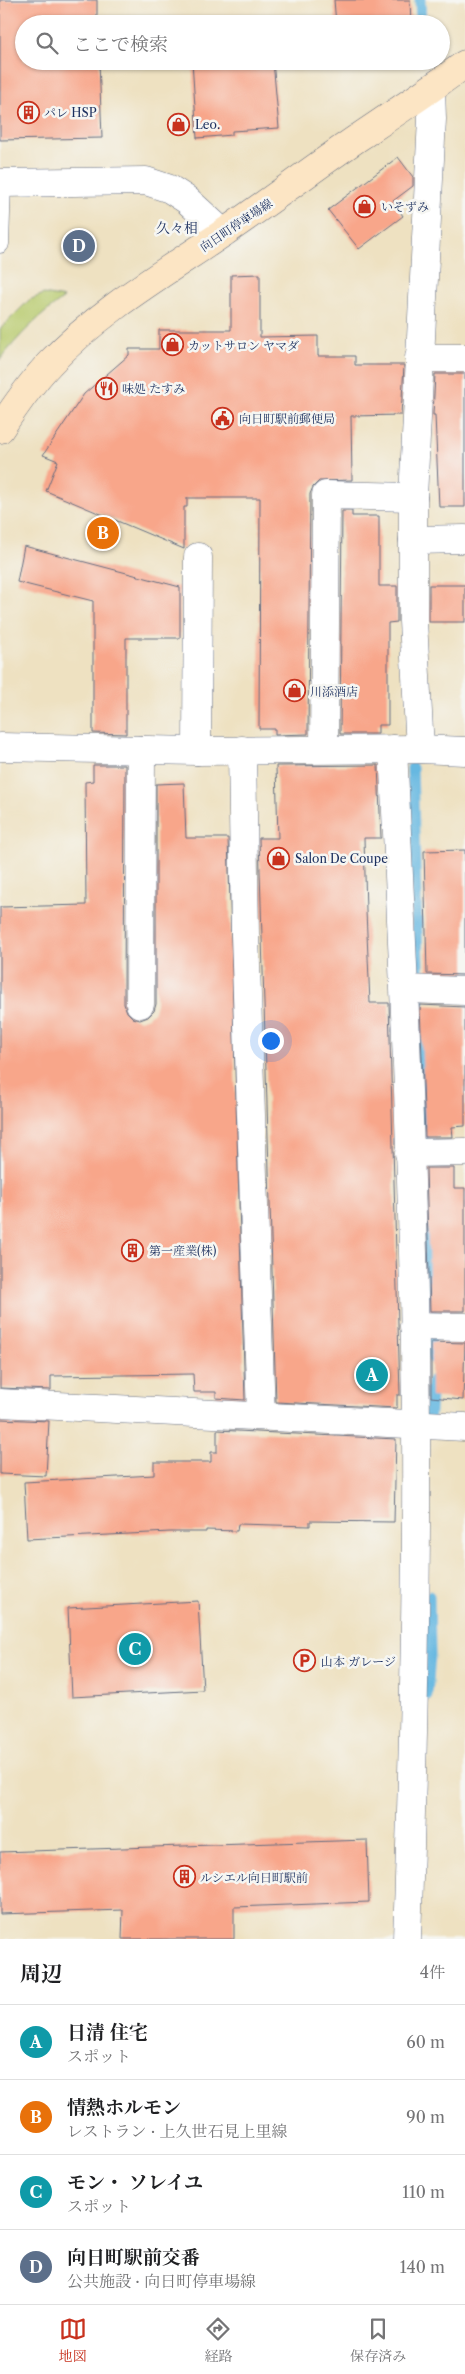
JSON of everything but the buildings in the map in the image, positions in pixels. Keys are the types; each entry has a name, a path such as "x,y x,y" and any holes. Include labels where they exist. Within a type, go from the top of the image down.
{"main road":[{"name":"向日町停車場線","path":"0,429 10,405 50,363 86,330 138,291 465,64"}],"street":[{"path":"420,749 413,621 413,497 432,120 431,89"},
{"path":"1,183 146,182 170,189 187,200 224,233"},
{"path":"419,358 465,358"},
{"path":"324,749 326,495 413,497"},
{"path":"413,540 465,539"},
{"path":"197,750 198,557"},
{"path":"0,747 140,750 420,749 465,751"},
{"path":"393,749 405,989 416,1426 412,1812 407,1939"},
{"path":"140,750 140,1004"},
{"path":"242,750 245,935 261,1416"},
{"path":"405,989 465,991"},
{"path":"409,1153 465,1152"},
{"path":"414,1326 465,1327"},
{"path":"0,1403 416,1426 465,1427"}],"lane":[{"path":"0,244 1,183"}],"green space":[{"path":"44,294 64,298 30,326 0,360 0,329 29,300"}],"waterway":[{"path":"420,0 421,15"},
{"path":"412,768 432,1358"},
{"path":"429,1425 432,1381"},
{"path":"427,1695 430,1654 429,1596"}],"place":[{"name":"パレ HSP","path":"28,112"},
{"name":"Leo.","path":"179,124"},
{"name":"いそずみ","path":"365,206"},
{"name":"向日町駅前交番","path":"79,246"},
{"name":"カットサロン ヤマダ","path":"172,345"},
{"name":"味処 たすみ","path":"106,388"},
{"name":"向日町駅前郵便局","path":"223,418"},
{"name":"情熱ホルモン","path":"103,533"},
{"name":"川添酒店","path":"294,691"},
{"name":"Salon De Coupe","path":"279,858"},
{"name":"第一産業(株)","path":"133,1250"},
{"name":"日清 住宅","path":"372,1375"},
{"name":"モン・ ソレイユ","path":"135,1649"},
{"name":"山本 ガレージ","path":"305,1661"},
{"name":"ルシエル向日町駅前","path":"184,1877"}],"district":[{"name":"久々相","path":"177,228"}]}
